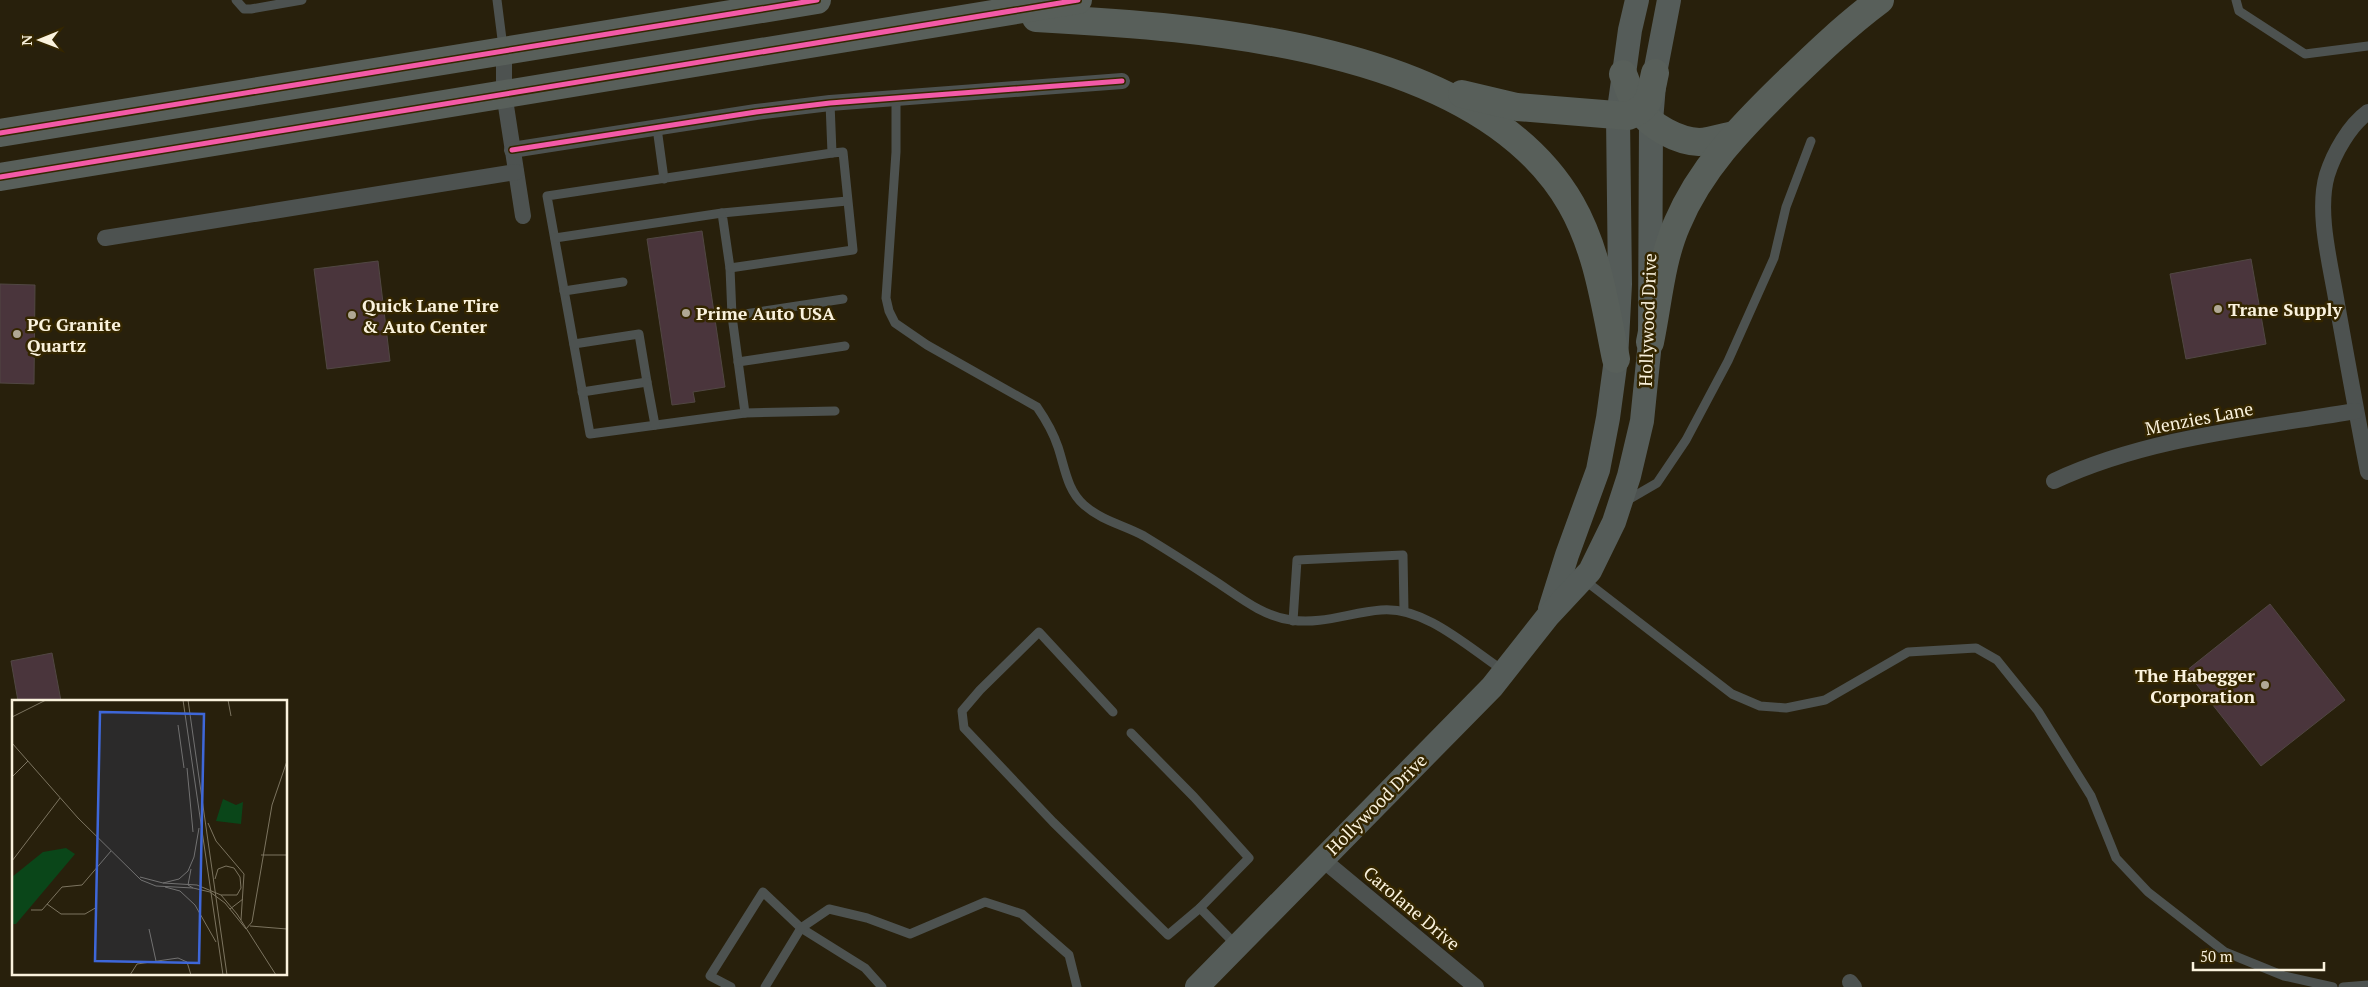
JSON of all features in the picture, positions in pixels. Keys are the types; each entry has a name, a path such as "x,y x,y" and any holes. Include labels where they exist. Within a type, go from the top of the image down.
{"highway":[{"path":"0,133 817,0"},
{"path":"0,177 1078,0"},
{"path":"1650,342 1665,262 1676,226 1689,196 1734,135 1816,53 1880,0"},
{"path":"984,15 1149,24 1242,37 1363,63 1429,86 1516,108 1636,116 1668,134 1684,140 1700,142 1734,135"},
{"path":"1636,116 1648,103 1655,73"},
{"path":"1623,74 1636,116"},
{"path":"1429,86 1493,122 1521,144 1547,169 1571,203 1586,234 1598,271 1616,359"}],"main road":[{"path":"1623,74 1637,0"},
{"path":"1655,73 1669,0"},
{"name":"Hollywood Drive","path":"1197,987 1459,720 1504,671 1594,563 1614,522 1642,421 1650,342 1636,116"},
{"name":"Hollywood Drive","path":"1548,616 1567,555 1598,470 1616,359 1620,284 1636,116"}],"street":[{"path":"504,50 504,93 523,216"},
{"path":"512,150 830,103 1122,81"},
{"path":"2368,112 2342,142 2327,176 2323,204 2327,243 2368,472"},
{"path":"105,238 516,172"},
{"name":"Menzies Lane","path":"2054,481 2088,465 2130,451 2221,433 2356,411"},
{"name":"Carolane Drive","path":"1322,859 1476,987"}],"lane":[{"path":"236,0 244,9 302,0"},
{"path":"496,0 504,50"},
{"path":"2236,0 2239,11 2305,54 2368,46"},
{"path":"896,99 896,152 886,298 889,311 895,323 928,345 1037,407 1048,422 1058,446 1065,476 1073,491 1084,505 1113,524 1141,535 1174,554 1257,609 1293,621 1312,621 1383,609 1404,611 1425,618 1504,671"},
{"path":"830,103 832,153"},
{"path":"657,128 664,178"},
{"path":"1620,504 1657,483 1686,440 1728,361 1774,258 1786,207 1811,141"},
{"path":"730,268 853,250 843,152 547,196 590,434 745,413 835,411"},
{"path":"555,238 722,213 847,201"},
{"path":"722,213 730,268 732,316 745,413"},
{"path":"564,291 622,282"},
{"path":"732,316 843,299"},
{"path":"574,344 639,334 655,425"},
{"path":"738,362 845,346"},
{"path":"582,392 647,382"},
{"path":"1293,621 1297,560 1403,555 1404,611"},
{"path":"1583,578 1732,694 1760,706 1786,708 1826,700 1908,652 1976,648 1997,660 2038,711 2091,796 2116,858 2148,892 2225,952 2284,976 2333,987"},
{"path":"1112,712 1096,692 1039,632 980,690 962,711 964,728 1053,822 1168,936 1200,908 1249,858 1132,733"},
{"path":"731,987 710,976 763,892 801,928 865,968 882,987"},
{"path":"765,987 801,928 829,909 867,918 910,934 985,902 1022,914 1069,955 1077,987"},
{"path":"1200,908 1237,946"},
{"path":"2343,987 2368,985"}],"building":[{"name":"Prime Auto USA","path":"702,231 725,387 693,392 695,402 672,405 647,239"},
{"name":"Trane Supply","path":"2251,259 2266,344 2186,359 2170,274"},
{"name":"Quick Lane Tire & Auto Center","path":"378,261 390,361 327,369 314,269"},
{"name":"PG Granite Quartz","path":"0,284 35,285 34,384 0,383"},
{"name":"The Habegger Corporation","path":"2270,604 2345,700 2261,766 2186,671"},
{"path":"52,653 61,700 18,700 11,661"}],"cycle path":[{"path":"0,133 817,0"},
{"path":"0,177 1078,0"},
{"path":"512,150 756,112 830,103 1122,81"}],"place":[{"name":"Trane Supply","path":"2218,309"},
{"name":"Prime Auto USA","path":"686,313"},
{"name":"Quick Lane Tire & Auto Center","path":"352,315"},
{"name":"PG Granite Quartz","path":"17,334"},
{"name":"The Habegger Corporation","path":"2265,685"}]}
